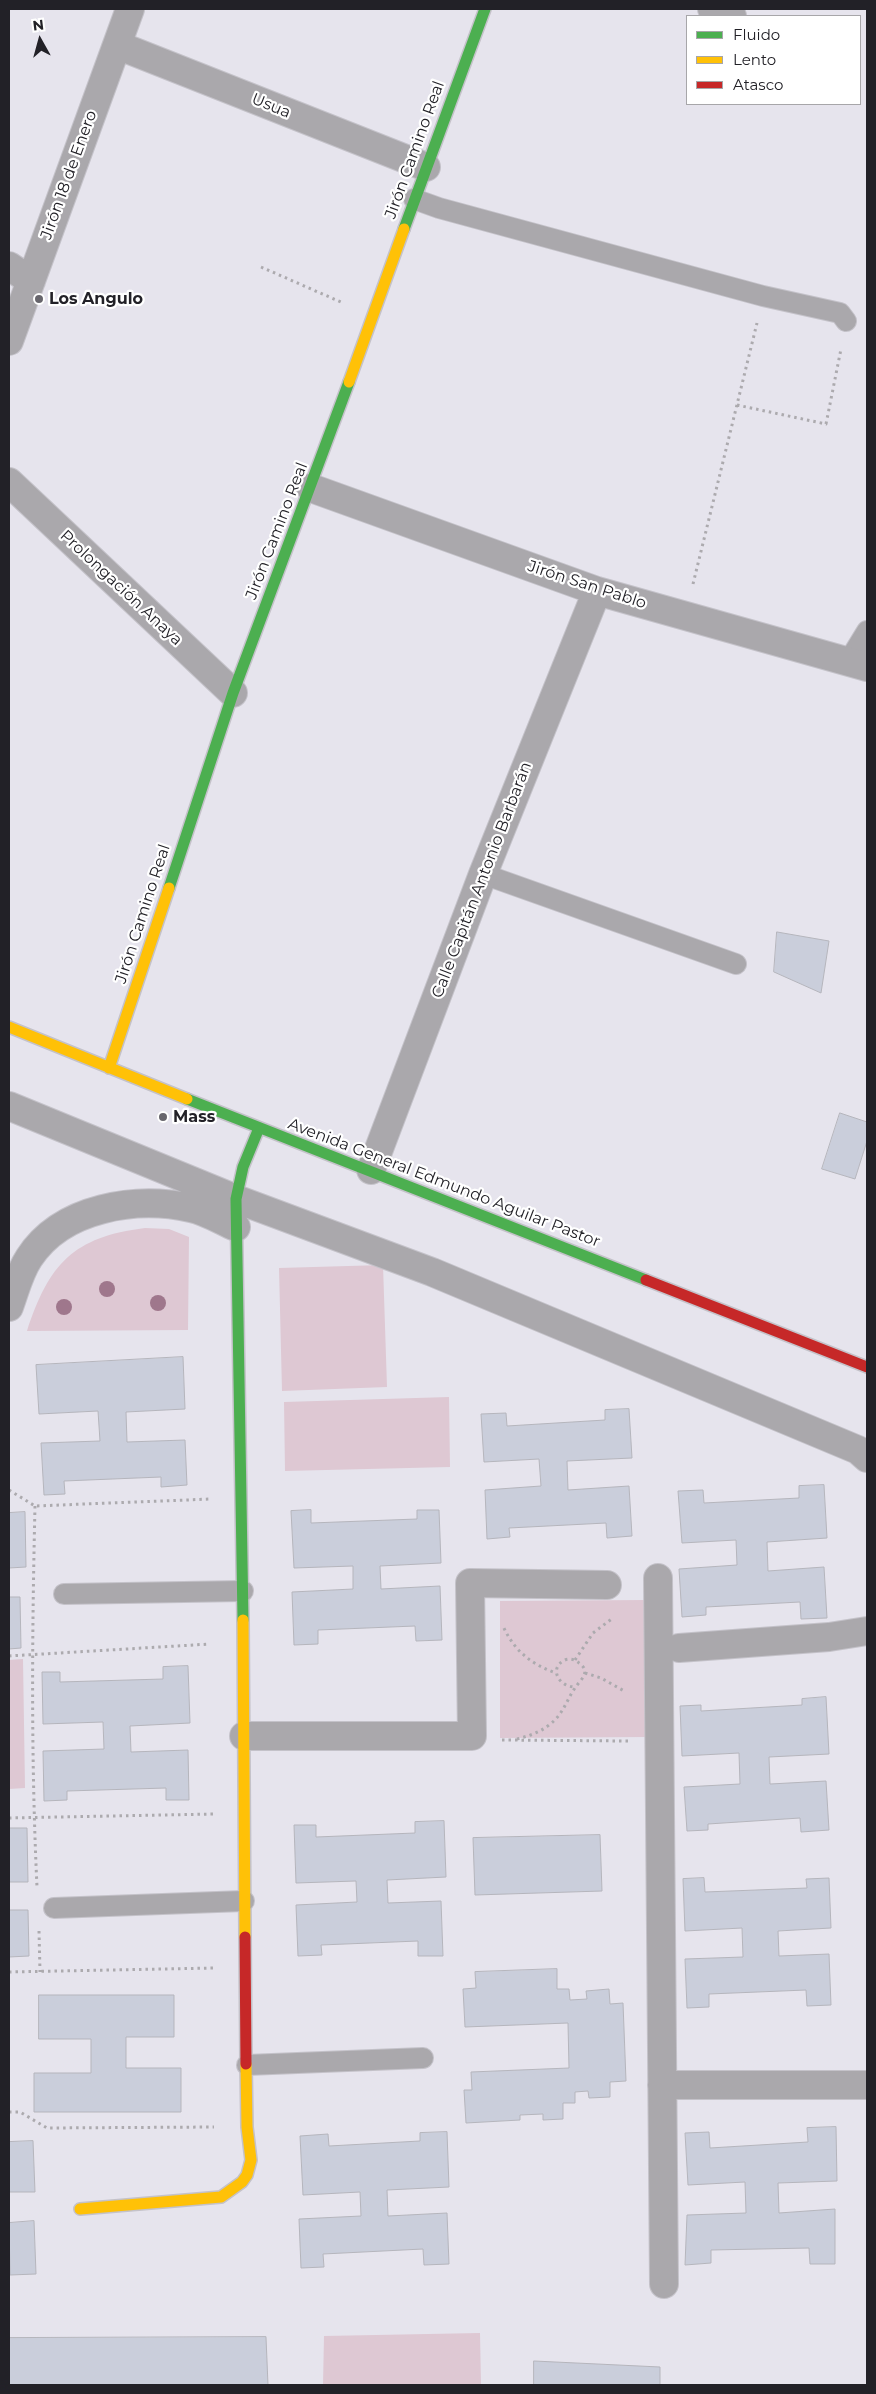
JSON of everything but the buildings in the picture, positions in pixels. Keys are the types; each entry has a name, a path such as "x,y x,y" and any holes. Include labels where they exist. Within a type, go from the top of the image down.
{"street":[{"name":"Jirón 18 de Enero","path":"9,341 130,9"},
{"name":"Jirón Camino Real","path":"109,1068 233,693 311,488 414,199 485,9"},
{"path":"712,9 729,15"},
{"name":"Usua","path":"117,45 426,167"},
{"path":"9,266 31,282"},
{"name":"Prolongación Anaya","path":"9,482 233,693"},
{"name":"Jirón San Pablo","path":"311,488 597,591 858,665"},
{"name":"Calle Capitán Antonio Barbarán","path":"371,1170 483,874 597,591"},
{"name":"Avenida General Edmundo Aguilar Pastor","path":"9,1027 867,1367"},
{"path":"9,1106 236,1199 432,1272 849,1446 867,1458"},
{"path":"80,2208 221,2197 236,2188 248,2177 252,2165 247,2127 242,1498 236,1199 243,1167 260,1128"},
{"path":"9,1307 20,1275 30,1257 46,1239 65,1224 90,1214 127,1204 152,1204 192,1208 236,1227"},
{"path":"658,1578 664,2284"},
{"path":"244,1736 472,1736 470,1583 606,1585"},
{"path":"679,1648 829,1637 867,1631"},
{"path":"662,2085 867,2085"}],"lane":[{"path":"414,199 439,208 764,296 840,313 846,321"},
{"path":"858,665 867,631"},
{"path":"483,874 736,964"},
{"path":"64,1594 243,1591"},
{"path":"54,1908 244,1901"},
{"path":"247,2065 423,2058"}],"path":[{"path":"261,267 373,316"},
{"path":"685,616 764,296"},
{"path":"737,405 826,424 846,321"},
{"path":"9,1490 34,1506 242,1498"},
{"path":"34,1506 32,1655 37,1895"},
{"path":"575,1660 593,1633 613,1617"},
{"path":"501,1621 508,1637 519,1652 543,1668 557,1673"},
{"path":"9,1656 243,1642"},
{"path":"500,1740 517,1739 534,1734 549,1725 560,1714 575,1687 582,1681 585,1673 582,1665 575,1660 566,1660 559,1665 557,1673 559,1682 566,1687 575,1687"},
{"path":"585,1673 616,1685 629,1694"},
{"path":"499,1730 500,1740"},
{"path":"500,1740 659,1741"},
{"path":"9,1818 244,1814"},
{"path":"38,1924 40,1972"},
{"path":"9,1972 245,1968"},
{"path":"9,2112 20,2112 47,2128 247,2127"}],"shaded area":[{"path":"145,1228 169,1229 189,1237 188,1330 27,1331 35,1308 45,1288 55,1271 67,1258 99,1238"},
{"path":"383,1265 387,1387 282,1391 279,1268"},
{"path":"449,1397 450,1467 285,1471 284,1402"},
{"path":"647,1600 647,1737 500,1738 500,1601"},
{"path":"23,1659 25,1788 9,1789 9,1660"},
{"path":"480,2333 481,2385 323,2385 324,2336"}],"traffic: fast":[{"path":"404,229 485,9"},
{"path":"169,888 233,693 349,382"},
{"path":"187,1099 646,1280"},
{"path":"243,1620 236,1199 243,1167 259,1128"}],"traffic: slow":[{"path":"349,382 404,229"},
{"path":"109,1068 169,888"},
{"path":"9,1027 187,1099"},
{"path":"243,1620 245,1937"},
{"path":"80,2209 221,2197 242,2182 247,2175 251,2160 247,2127 246,2064"}],"traffic: jam":[{"path":"646,1280 867,1367"},
{"path":"245,1937 246,2064"}],"place":[{"name":"Los Angulo","path":"39,299"},
{"name":"Mass","path":"163,1117"}]}
